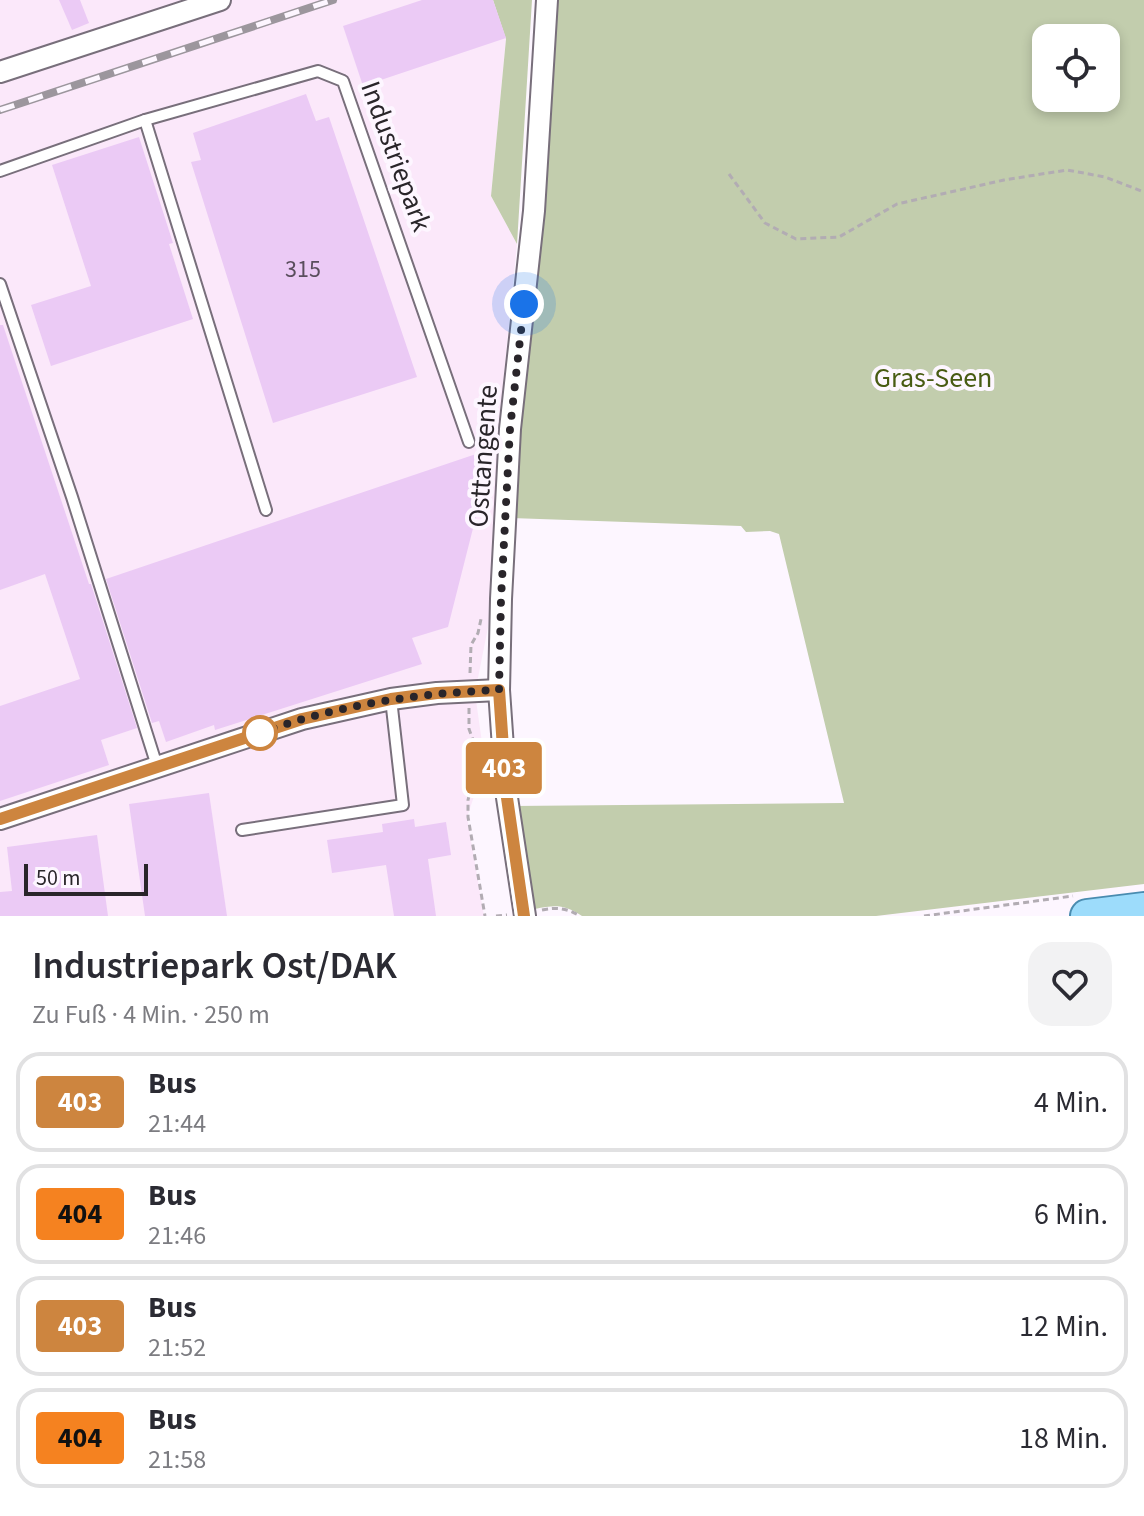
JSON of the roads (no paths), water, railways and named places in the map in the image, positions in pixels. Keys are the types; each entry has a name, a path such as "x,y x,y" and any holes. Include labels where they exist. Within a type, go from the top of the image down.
{"main road":[{"path":"1084,905 1144,909"}],"street":[{"path":"0,72 220,0"},
{"name":"Osttangente","path":"524,915 506,791 499,690 501,599 510,429 534,211 547,0"},
{"path":"0,819 302,719 391,699 499,690"}],"lane":[{"name":"Industriepark","path":"0,171 145,120 318,71 343,81 469,442"},
{"path":"145,120 266,510"},
{"path":"0,284 72,497 157,766"},
{"path":"242,830 403,805 391,699"}],"railway":[{"path":"0,110 333,0"}],"park label":[{"name":"Gras-Seen","path":"933,377"}]}
